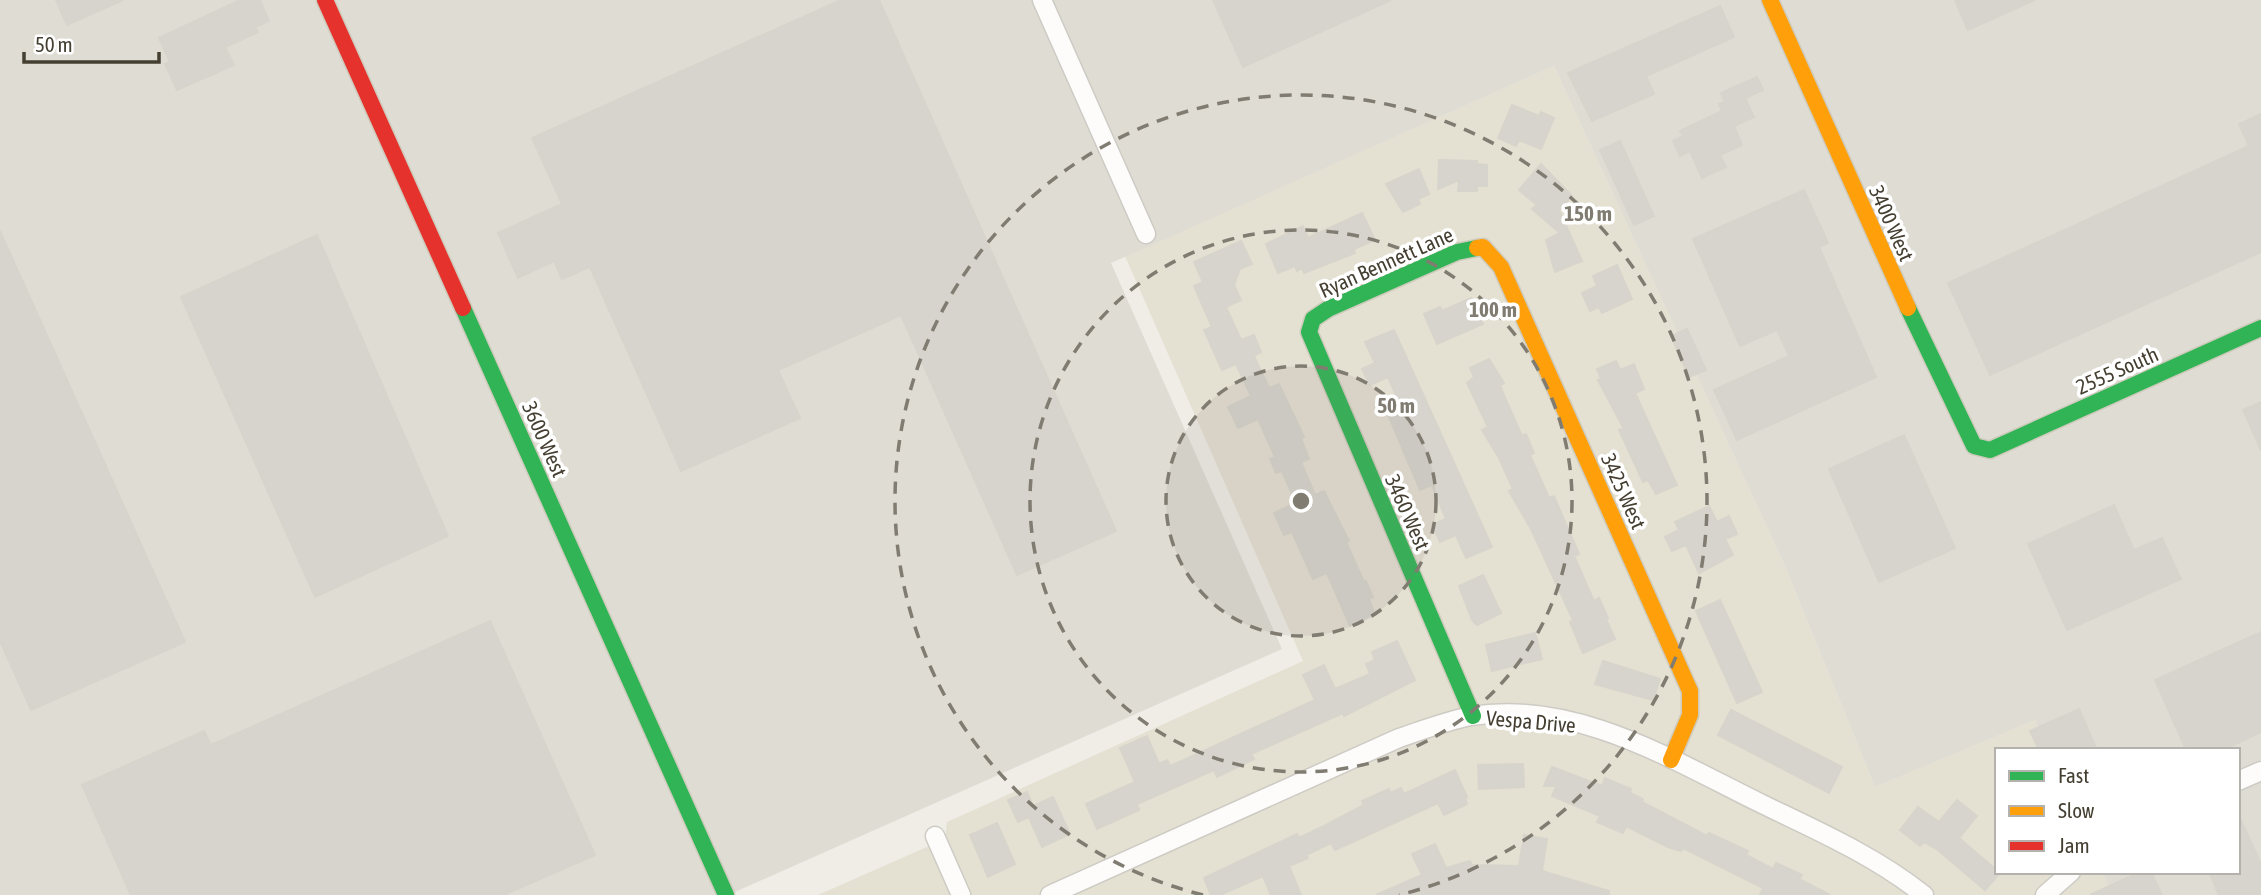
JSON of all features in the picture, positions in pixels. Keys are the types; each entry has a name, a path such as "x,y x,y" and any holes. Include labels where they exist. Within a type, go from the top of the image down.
{"street":[{"name":"3600 West","path":"325,0 726,895"},
{"path":"1042,0 1146,233"},
{"name":"3400 West","path":"1770,0 1967,438 1974,446 1990,450"},
{"name":"Ryan Bennett Lane","path":"1309,324 1328,309 1434,262 1465,249 1483,247"},
{"name":"3425 West","path":"1483,247 1501,267 1690,691 1690,715 1671,760"},
{"name":"3460 West","path":"1309,324 1313,348 1473,716"},
{"name":"2555 South","path":"1990,450 2261,328"},
{"name":"Vespa Drive","path":"1050,895 1081,889 1399,738 1440,723 1473,716 1570,721 1621,736 1870,857 1924,895"},
{"path":"2240,780 2261,771"},
{"path":"934,836 961,895"},
{"path":"2045,895 2069,874"}],"shaded area":[{"path":"0,0 2261,0 2261,895 2112,895 2103,874 2240,874 2240,748 2047,748 2035,720 1875,787 1785,566 1554,66 1111,263 1282,649 728,895 0,895"},
{"path":"1554,66 1785,566 1875,787 2035,720 2047,748 1995,748 1995,874 2103,874 2112,895 818,895 945,839 947,822 1303,661 1125,256"}],"building":[{"path":"56,0 123,0 67,25"},
{"path":"240,0 260,0 269,21 255,27 258,32 225,47 234,65 177,90 165,64 170,62 159,38"},
{"path":"841,0 879,0 1116,531 1017,575 901,315 778,370 800,418 681,471 590,267 562,279 554,261 518,278 498,233 562,204 532,138"},
{"path":"1213,0 1391,0 1243,67"},
{"path":"1955,0 2035,0 1968,30"},
{"path":"1720,6 1734,37 1646,76 1654,94 1592,121 1568,73"},
{"path":"1757,77 1763,90 1745,98 1754,117 1734,126 1742,145 1720,155 1726,167 1702,178 1690,151 1680,156 1673,141 1683,136 1680,131 1722,111 1719,104 1725,102 1721,93"},
{"path":"1512,105 1539,116 1541,112 1554,118 1541,149 1519,140 1516,146 1498,138"},
{"path":"2261,114 2261,252 1990,375 1948,283 2249,146 2239,124"},
{"path":"1620,141 1654,216 1634,225 1600,150"},
{"path":"1439,160 1477,161 1477,164 1487,165 1487,186 1477,186 1477,191 1458,191 1459,180 1438,189"},
{"path":"1541,164 1572,196 1559,210 1582,261 1555,272 1546,240 1560,233 1532,209 1537,205 1519,190"},
{"path":"1419,169 1429,194 1418,199 1420,204 1403,212 1386,184"},
{"path":"1804,190 1828,243 1819,247 1876,377 1737,440 1714,390 1789,356 1777,330 1740,346 1693,239"},
{"path":"1362,213 1375,240 1354,249 1355,253 1304,273 1302,268 1297,271 1295,266 1278,273 1266,244 1303,226 1308,238"},
{"path":"0,231 185,642 31,710 0,641"},
{"path":"317,235 448,536 315,597 181,297"},
{"path":"1241,241 1252,264 1240,269 1234,285 1241,300 1226,307 1241,340 1254,335 1261,352 1254,356 1269,388 1279,384 1304,437 1301,438 1309,459 1301,462 1315,495 1324,491 1373,597 1369,599 1375,615 1350,626 1327,573 1313,579 1292,532 1284,535 1274,513 1296,503 1282,471 1276,473 1270,459 1275,457 1258,419 1238,428 1228,407 1251,396 1236,364 1222,370 1204,330 1212,327 1194,286 1203,282 1194,262"},
{"path":"1617,265 1632,299 1602,313 1599,307 1590,311 1582,293 1597,286 1593,276"},
{"path":"1471,298 1483,324 1437,344 1424,314 1440,307 1442,311"},
{"path":"1687,329 1706,370 1689,377 1671,336"},
{"path":"1394,330 1492,547 1466,558 1456,535 1440,542 1432,525 1446,519 1432,485 1420,490 1389,417 1403,411 1388,377 1370,385 1362,369 1375,363 1365,342"},
{"path":"1489,359 1504,383 1500,385 1506,400 1522,436 1526,434 1534,453 1530,455 1549,498 1554,496 1579,554 1574,556 1594,601 1599,598 1615,639 1583,653 1570,622 1573,620 1531,529 1509,491 1513,489 1499,458 1482,430 1488,427 1467,383 1474,377 1470,368"},
{"path":"1616,361 1620,370 1634,364 1644,389 1635,393 1677,485 1656,494 1648,480 1643,482 1619,430 1624,429 1598,380 1601,379 1597,369"},
{"path":"2261,402 2261,450 2243,410"},
{"path":"1904,435 1955,548 1879,582 1829,469"},
{"path":"2114,505 2134,550 2162,538 2181,579 2067,630 2028,544"},
{"path":"1709,506 1717,522 1729,516 1737,534 1725,539 1733,555 1699,573 1686,545 1672,551 1665,537 1679,530 1675,522"},
{"path":"1483,575 1501,613 1477,625 1472,620 1459,586"},
{"path":"1720,600 1762,692 1737,703 1696,611"},
{"path":"490,621 595,855 504,895 131,895 82,785 204,731 211,745"},
{"path":"2261,632 2261,732 2227,748 2185,748 2155,680"},
{"path":"1535,633 1542,659 1492,671 1486,645"},
{"path":"1397,641 1415,680 1344,716 1343,713 1251,754 1254,759 1217,777 1214,770 1137,804 1139,810 1097,829 1086,804 1135,782 1120,748 1147,736 1159,764 1167,760 1170,766 1315,700 1303,675 1324,665 1335,689 1370,674 1366,664 1375,660 1372,652"},
{"path":"1603,661 1660,679 1653,700 1595,684"},
{"path":"2079,709 2096,748 2038,748 2030,731"},
{"path":"1731,710 1842,767 1829,793 1718,735"},
{"path":"1523,764 1524,787 1479,789 1478,765"},
{"path":"1552,767 1602,786 1605,778 1631,789 1630,793 1643,799 1642,802 1707,836 1709,833 1748,851 1746,855 1773,869 1776,863 1802,875 1799,879 1830,895 1760,895 1763,888 1683,848 1681,851 1668,847 1626,826 1623,833 1597,822 1600,816 1552,796 1556,786 1544,786"},
{"path":"1455,770 1467,797 1467,804 1444,815 1438,803 1335,850 1331,843 1306,855 1308,858 1289,866 1301,895 1271,895 1263,876 1220,895 1211,895 1204,878 1297,834 1299,838 1364,805 1362,801 1389,789 1390,793 1401,788 1404,794"},
{"path":"1027,792 1033,806 1053,797 1070,834 1042,847 1029,817 1018,822 1008,800"},
{"path":"1957,800 1977,816 1959,838 1995,869 1995,874 1999,874 1985,890 1938,850 1924,842 1920,846 1900,830 1918,807 1939,822"},
{"path":"2240,818 2261,864 2261,895 2219,895 2210,874 2240,874"},
{"path":"997,823 1015,864 988,877 970,835"},
{"path":"1524,835 1547,839 1542,871 1609,891 1609,895 1376,895 1422,875 1412,854 1435,844 1446,868 1470,861 1472,865 1519,866"},
{"path":"2136,874 2152,874 2162,895 2090,895"}],"traffic: fast":[{"path":"1473,716 1309,332 1313,319 1328,309 1457,252 1477,248"},
{"path":"463,308 726,895"},
{"path":"1908,308 1974,446 1990,450 2261,328"}],"traffic: slow":[{"path":"1770,0 1908,308"},
{"path":"1477,248 1483,247 1501,267 1690,691 1690,715 1671,760"}],"traffic: jam":[{"path":"325,0 463,308"}]}
